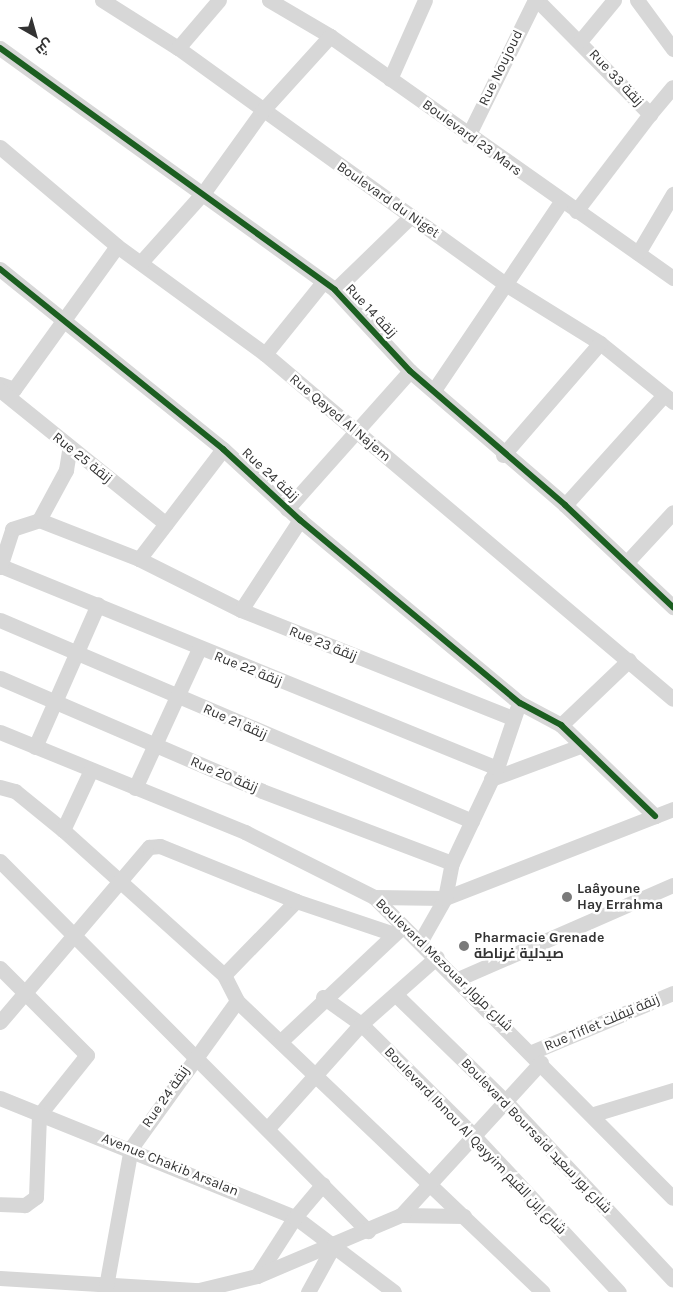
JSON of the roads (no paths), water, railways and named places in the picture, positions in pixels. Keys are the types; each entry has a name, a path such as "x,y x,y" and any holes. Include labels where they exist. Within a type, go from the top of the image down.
{"street":[{"name":"Boulevard du Niget","path":"102,0 178,48 507,285 600,343 668,399"},
{"path":"178,48 219,0"},
{"name":"Boulevard 23 Mars","path":"269,0 330,36 561,202 673,278"},
{"path":"390,79 425,0"},
{"name":"Rue 33 زنقة","path":"536,0 581,40 650,114 576,211"},
{"name":"Rue Noujoud","path":"468,136 536,0"},
{"path":"581,40 614,0"},
{"path":"637,0 673,49"},
{"path":"142,261 204,192 263,110 330,36"},
{"name":"Rue 14 زنقة","path":"0,48 204,192 329,286 410,371 434,390 504,455 565,505 626,563 670,598"},
{"path":"650,114 673,87"},
{"name":"Rue Qayed Al Najem","path":"0,147 117,246 142,261 265,354 495,552 629,660 673,699"},
{"path":"638,253 673,194"},
{"path":"434,390 507,285 561,202"},
{"path":"265,354 329,286 411,216"},
{"path":"0,384 14,389 117,246"},
{"name":"Rue 24 زنقة","path":"0,269 224,449 287,509 520,703 561,725 580,746 655,816"},
{"path":"504,455 600,343"},
{"path":"287,509 358,433 410,371"},
{"name":"Rue 25 زنقة","path":"0,390 69,450 166,524"},
{"path":"565,505 668,399"},
{"path":"139,559 224,449"},
{"path":"0,567 6,525 39,520 66,470 69,450"},
{"path":"626,563 673,512"},
{"name":"Rue 23 زنقة","path":"39,520 139,559 241,610 512,718"},
{"path":"241,610 300,520"},
{"name":"Rue 22 زنقة","path":"0,567 98,604 199,649 494,774"},
{"path":"35,748 98,604"},
{"name":"Rue 21 زنقة","path":"0,620 75,654 472,821"},
{"path":"135,788 157,745 199,649"},
{"path":"561,725 629,660"},
{"name":"Rue 20 زنقة","path":"0,678 262,791 452,863"},
{"path":"420,942 445,898 452,863 494,774 512,718 520,703"},
{"name":"Boulevard Mezouar شارع مزوار","path":"0,732 90,772 245,832 374,896 398,930 420,942 460,978 670,1192"},
{"path":"494,774 580,746"},
{"path":"63,830 90,772"},
{"path":"0,787 14,791 63,830 117,882 224,975 236,1001 281,1041 311,1075 464,1216 533,1288"},
{"path":"374,896 445,898 673,809"},
{"path":"0,1022 23,991 148,847 160,846 296,901 398,930"},
{"path":"0,861 71,937 193,1059 267,1128 368,1231"},
{"path":"460,978 673,885"},
{"path":"224,975 296,901"},
{"path":"281,1041 323,997 398,930"},
{"path":"267,1128 311,1075 361,1024 437,957"},
{"path":"0,968 87,1055 39,1115 36,1197 25,1205 0,1204"},
{"name":"Rue Tiflet زنقة تيفلت","path":"537,1057 673,993"},
{"name":"Boulevard Boursaid شارع بور سعيد","path":"396,995 505,1101 673,1280"},
{"name":"Boulevard Ibnou Al Qayyim شارع إبن القيم","path":"323,997 361,1024 473,1135 620,1292"},
{"name":"Rue 24 زنقة","path":"106,1288 131,1148 236,1001"},
{"path":"396,1218 505,1101 537,1057"},
{"path":"594,1114 673,1090"},
{"name":"Avenue Chakib Arsalan","path":"0,1098 39,1115 131,1148 295,1216 335,1243 394,1292"},
{"path":"257,1276 295,1216 322,1184"},
{"path":"0,1278 106,1288 199,1291 257,1276 396,1218 464,1216"},
{"path":"308,1292 335,1243"}],"place":[{"name":"Laâyoune Hay Errahma","path":"567,897"},
{"name":"Pharmacie Grenade صيدلية غرناطة","path":"464,946"}]}
